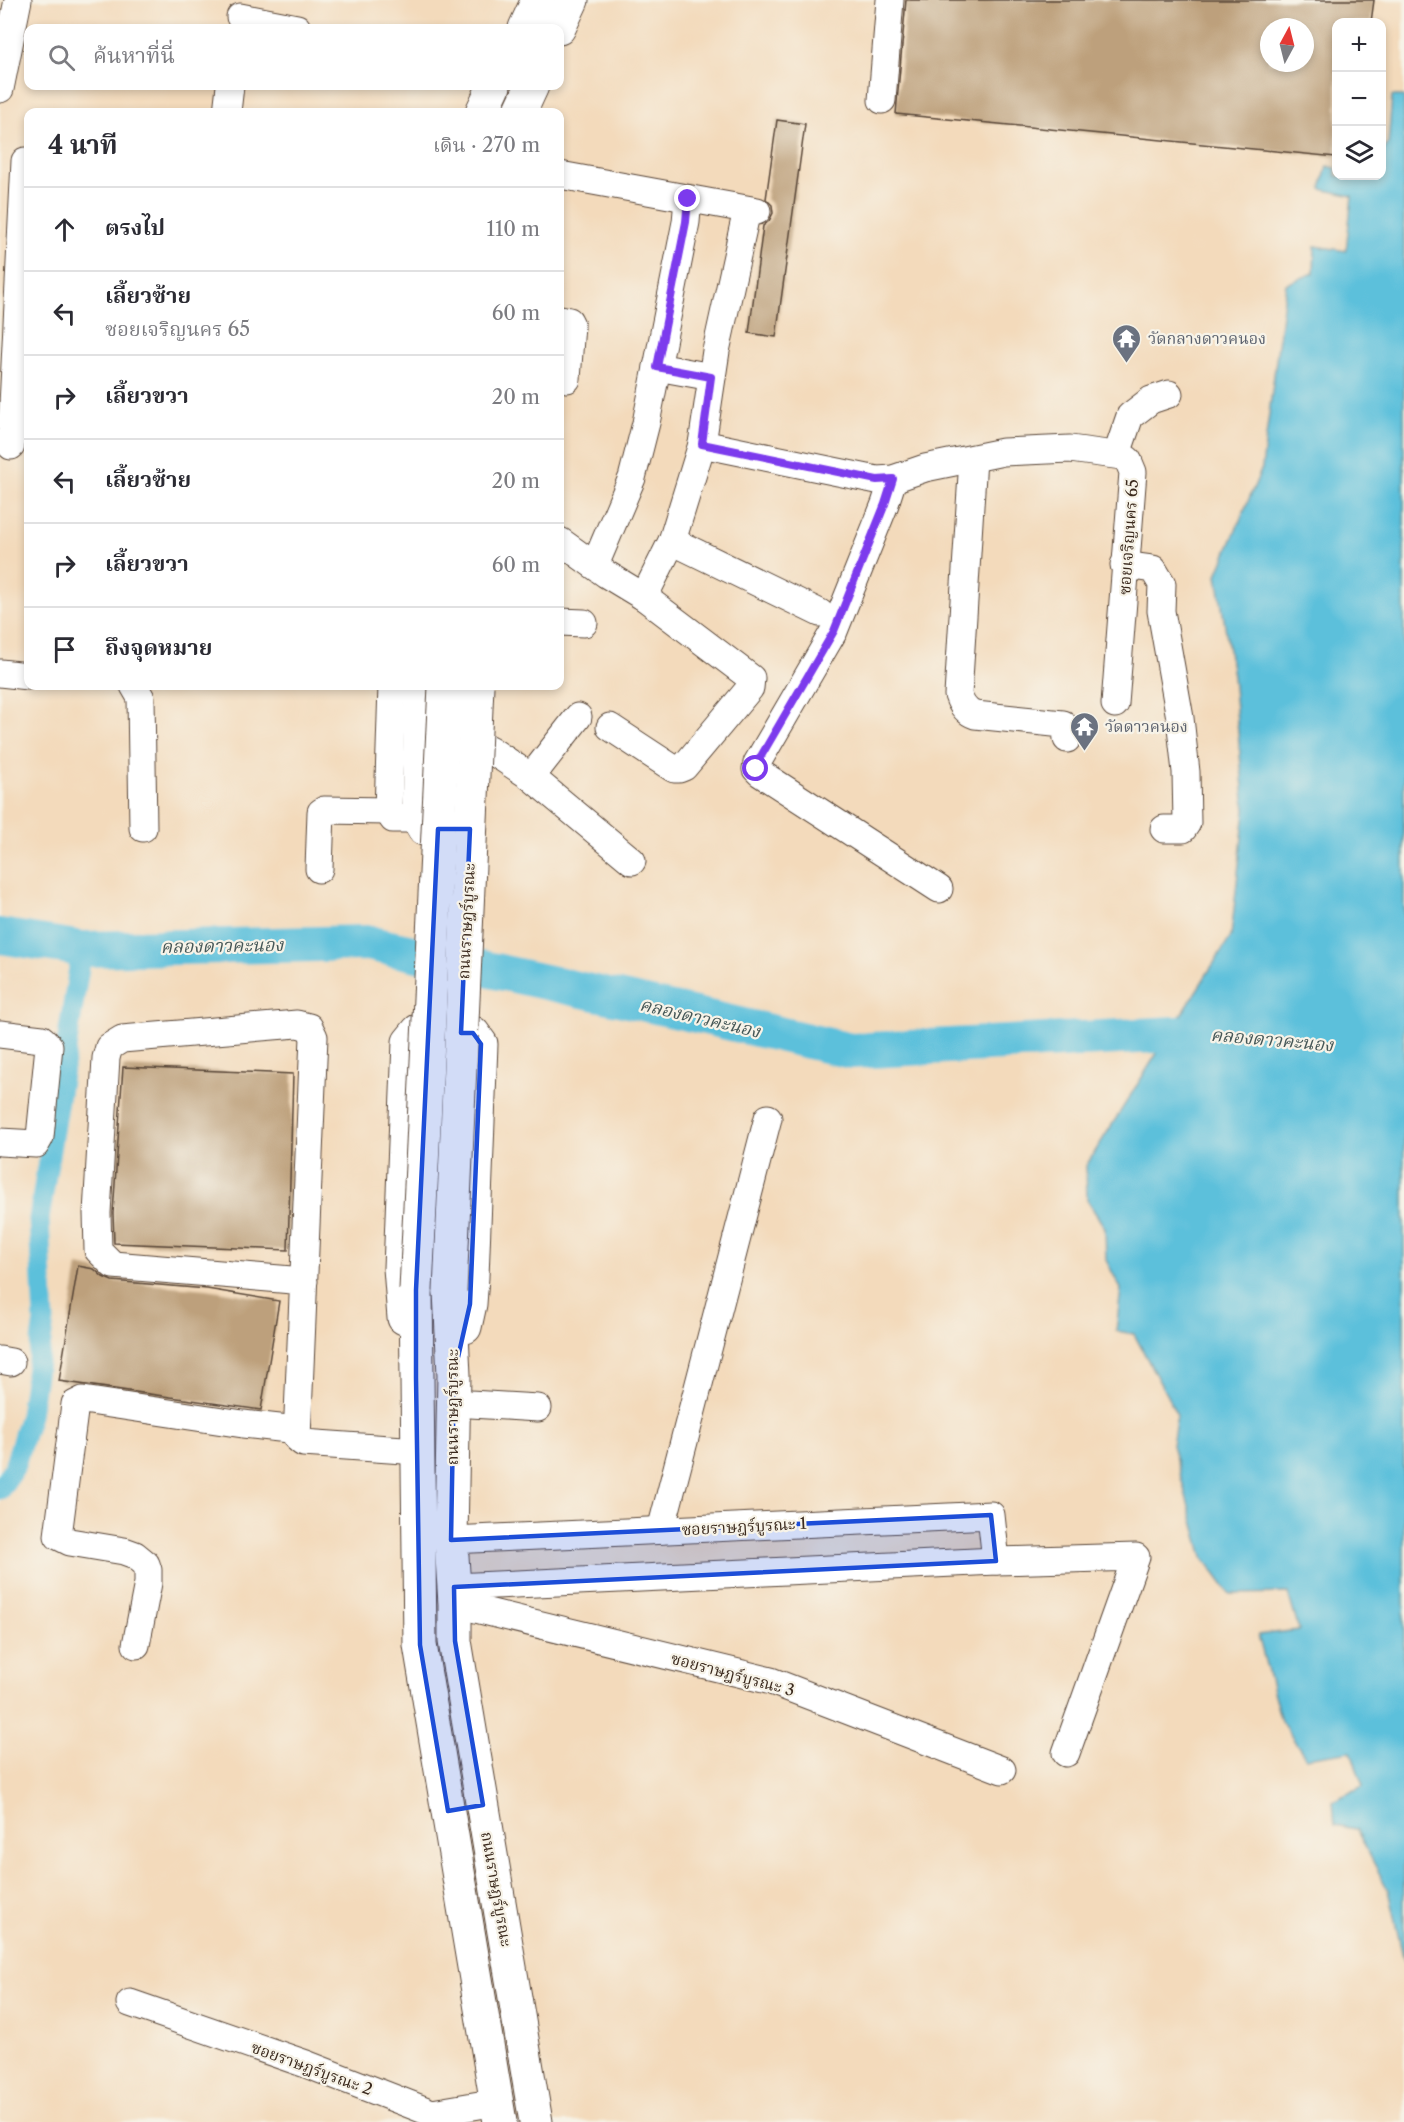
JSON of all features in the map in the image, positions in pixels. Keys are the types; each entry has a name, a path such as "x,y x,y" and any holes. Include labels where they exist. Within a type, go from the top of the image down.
{"main road":[{"path":"527,24 538,0"},
{"path":"561,24 572,0"},
{"path":"484,108 492,90"},
{"path":"522,108 530,90"},
{"path":"420,690 403,815 424,829 478,829 485,820 492,690"},
{"name":"ถนนราษฎร์บูรณะ","path":"445,690 416,1290 420,1645 499,2112"},
{"name":"ถนนราษฎร์บูรณะ","path":"477,690 450,1292 454,1389 451,1540 455,1641 536,2122"},
{"path":"416,1378 405,1332 400,1268 410,1042 418,1031 473,1033 481,1044 470,1304 454,1389"},
{"path":"448,1811 483,1805"}],"street":[{"path":"0,89 18,0"},
{"path":"882,100 891,0"},
{"path":"241,15 280,24"},
{"path":"227,108 230,90"},
{"path":"564,177 752,210 711,377 702,444 672,541 644,597"},
{"path":"8,447 24,178"},
{"path":"596,565 632,478 657,367 686,222 688,199"},
{"path":"564,320 569,321 571,325 567,379"},
{"path":"657,367 711,377"},
{"path":"702,444 877,480 893,479 925,468 1003,452 1070,449 1117,454 1130,416 1151,400 1169,394"},
{"name":"ซอยเจริญนคร 65","path":"1115,704 1133,472 1128,460 1117,454"},
{"path":"973,459 958,695 966,710 975,715 1063,724 1067,739"},
{"path":"893,479 834,631 757,763 756,769 939,889"},
{"path":"672,541 820,613"},
{"path":"564,544 644,597 751,678 750,688 684,767 679,769 674,769 610,727"},
{"path":"1124,565 1153,569 1162,584 1161,611 1180,718 1186,772 1187,823 1183,829 1164,829"},
{"path":"0,673 24,676"},
{"path":"136,690 141,698 143,828"},
{"path":"319,869 321,812 324,810 403,815 392,690"},
{"path":"531,777 578,717"},
{"path":"489,749 531,777 632,861"},
{"path":"304,1281 113,1265 98,1250 97,1201 106,1058 109,1047 122,1039 297,1024 309,1027 314,1037 304,1281 297,1438 303,1443 418,1451"},
{"path":"0,1034 42,1039 49,1046 40,1137 36,1144 0,1142"},
{"path":"661,1530 768,1118"},
{"path":"454,1389 538,1408"},
{"path":"136,1645 148,1582 146,1564 135,1555 124,1551 70,1542 58,1536 75,1404 83,1401 297,1430"},
{"name":"ซอยราษฎร์บูรณะ 1","path":"451,1540 991,1515 996,1561"},
{"path":"454,1596 996,1561 1136,1557 1066,1753"},
{"name":"ซอยราษฎร์บูรณะ 3","path":"454,1596 771,1681 1002,1770"},
{"name":"ซอยราษฎร์บูรณะ 2","path":"130,2003 306,2064 432,2113 499,2112"}],"highlighted area":[{"path":"438,829 470,829 461,1033 473,1033 481,1044 470,1304 454,1375 451,1540 991,1515 996,1561 454,1587 455,1641 483,1805 448,1811 420,1645 416,1378 416,1290"}],"water":[{"path":"1392,96 1404,96 1404,1961 1388,1890 1356,1829 1335,1825 1333,1801 1363,1786 1351,1751 1306,1758 1281,1721 1258,1635 1299,1630 1288,1593 1230,1594 1203,1557 1172,1445 1177,1415 1134,1334 1116,1331 1121,1289 1106,1260 1105,1228 1087,1200 1086,1166 1231,936 1245,810 1233,676 1217,575 1262,468 1286,284 1314,273 1315,246 1346,251 1352,196 1321,189 1327,166 1332,167 1332,180 1386,180 1386,147"}],"building":[{"path":"906,0 1374,0 1372,18 1332,18 1332,157 896,114"},
{"path":"777,120 805,124 776,337 749,333 763,226 773,213 772,205 766,199"},
{"path":"123,1067 293,1074 288,1250 114,1243 113,1213"},
{"path":"78,1266 94,1269 112,1281 207,1289 279,1301 261,1410 59,1381"}],"waterway":[{"name":"คลองดาวคะนอง","path":"0,936 83,949 367,943 851,1051 1216,1032"},
{"path":"0,1489 14,1468 30,1415 44,1321 39,1219 82,949"}],"place":[{"name":"วัดกลางดาวคนอง","path":"1127,364"},
{"name":"วัดดาวคนอง","path":"1084,752"}],"route":[{"path":"688,199 686,222 657,367 711,377 702,444 877,480 893,479 834,631 757,763 756,769"}]}
